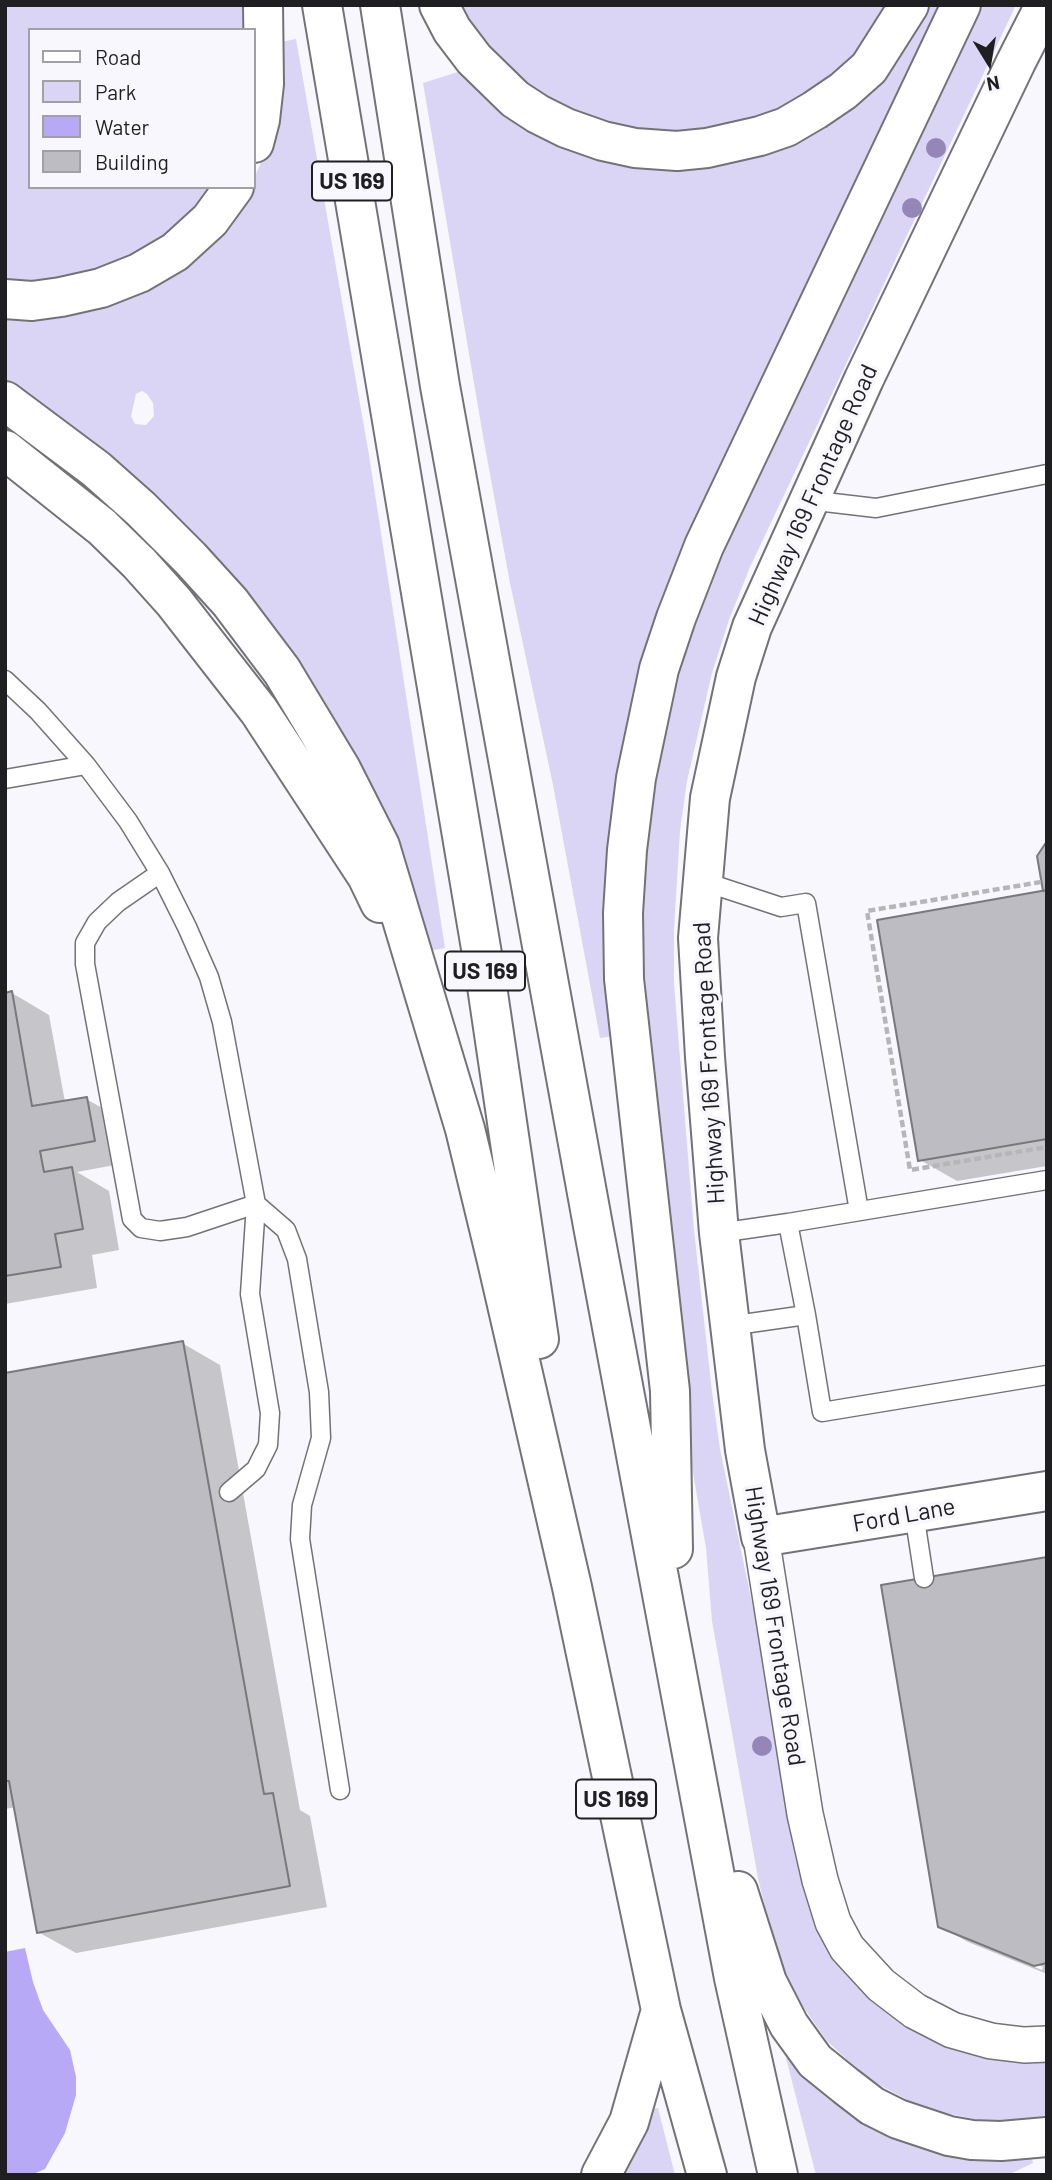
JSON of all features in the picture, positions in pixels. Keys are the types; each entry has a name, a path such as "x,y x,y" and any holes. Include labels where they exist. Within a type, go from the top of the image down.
{"main road":[{"path":"256,135 264,84 262,5"},
{"name":"US 169","path":"322,5 484,966 572,1587 661,2010 706,2175"},
{"name":"US 169","path":"380,5 440,386 674,1666 734,1978 778,2175"},
{"path":"439,5 452,30 474,59 515,99 538,114 566,128 603,141 635,148 677,151 707,148 760,136 786,127 815,110 843,91 869,68 909,5"},
{"path":"674,1666 670,1391 624,979 623,913 636,778 659,669 704,546 961,5"},
{"name":"Highway 169 Frontage Road","path":"761,1537 745,1450 729,1326 700,988 698,937 710,798 736,677 752,627 808,499 1045,5"},
{"path":"5,299 32,301 61,298 100,288 139,273 175,253 210,220 233,189"},
{"path":"5,401 96,469 141,509 230,602 282,671 341,769 380,846 465,1129 572,1587"},
{"path":"5,450 111,536 139,563 213,650 258,711 367,876 430,1007"},
{"name":"Ford Lane","path":"761,1537 1047,1491"},
{"path":"692,1752 767,1982 789,2025 816,2061 872,2106 925,2129 972,2140 1001,2141 1047,2137"},
{"path":"601,2175 629,2122 661,2010"}],"street":[{"name":"Highway 169 Frontage Road","path":"761,1537 805,1814 833,1923 847,1948 881,1985 915,2011 952,2030 991,2041 1024,2045 1047,2044"}],"lane":[{"path":"808,499 876,508 1047,474"},
{"path":"5,680 38,711 86,765 128,821 160,873 209,977 222,1022 256,1204 250,1294 270,1413 268,1445 256,1469 229,1492"},
{"path":"5,779 86,765"},
{"path":"160,873 118,902 97,922 85,943 85,964 132,1219 141,1228 160,1231 187,1227 256,1204"},
{"path":"702,881 781,907 806,902 859,1211"},
{"path":"719,1233 1047,1180"},
{"path":"256,1204 286,1230 297,1259 319,1392 321,1438 302,1505 300,1539 340,1790"},
{"path":"788,1223 821,1412 1047,1375"},
{"path":"729,1326 806,1315"},
{"path":"914,1513 924,1578"}],"path":[{"path":"1041,881 867,911 910,1170 1047,1147"}],"green space":[{"path":"5,5 242,5 244,28 28,28 28,189 214,189 211,195 154,246 75,281 5,284"},
{"path":"461,5 892,5 853,60 793,105 706,134 608,128 536,94 475,33"},
{"path":"926,5 945,5 675,581 615,1036 600,1038 553,785 510,583 423,83 464,70 482,89 721,162"},
{"path":"982,5 1016,5 750,567 712,673 687,781 680,831 674,929 674,984 694,1230 720,1449 757,1627 786,1804 809,1903 818,1927 879,2005 898,2021 922,2033 1014,2061 1047,2062 1047,2117 1014,2121 980,2120 935,2111 913,2103 876,2083 827,2041 790,1988 776,1953 758,1878 712,1621 706,1548 693,1473 645,1056 638,894 657,766 679,663 700,606 727,543"},
{"path":"296,39 369,455 445,948 428,951 371,794 45,408 5,381 5,316 44,316 246,189 256,189 256,174 265,154 281,42","holes":["142,391 153,403 154,416 146,425 135,424 131,416 136,394"]},
{"path":"794,2056 1031,2155 1033,2163 1008,2175 816,2175 786,2058"},
{"path":"658,2108 675,2175 620,2175 649,2110"}],"water":[{"path":"25,1948 43,2010 70,2050 76,2077 76,2095 65,2133 45,2169 31,2175 5,2175 5,1952"}],"building":[{"path":"1047,841 1047,890 1043,891 1037,856"},
{"path":"1047,890 1047,1139 918,1161 877,920"},
{"path":"12,991 32,1106 87,1097 95,1141 40,1151 44,1172 72,1167 83,1229 55,1234 61,1267 5,1276 5,993"},
{"path":"183,1341 264,1794 273,1793 290,1886 37,1933 9,1781 5,1781 5,1373"},
{"path":"1047,1557 1047,1963 1034,1966 938,1927 881,1585"}]}
